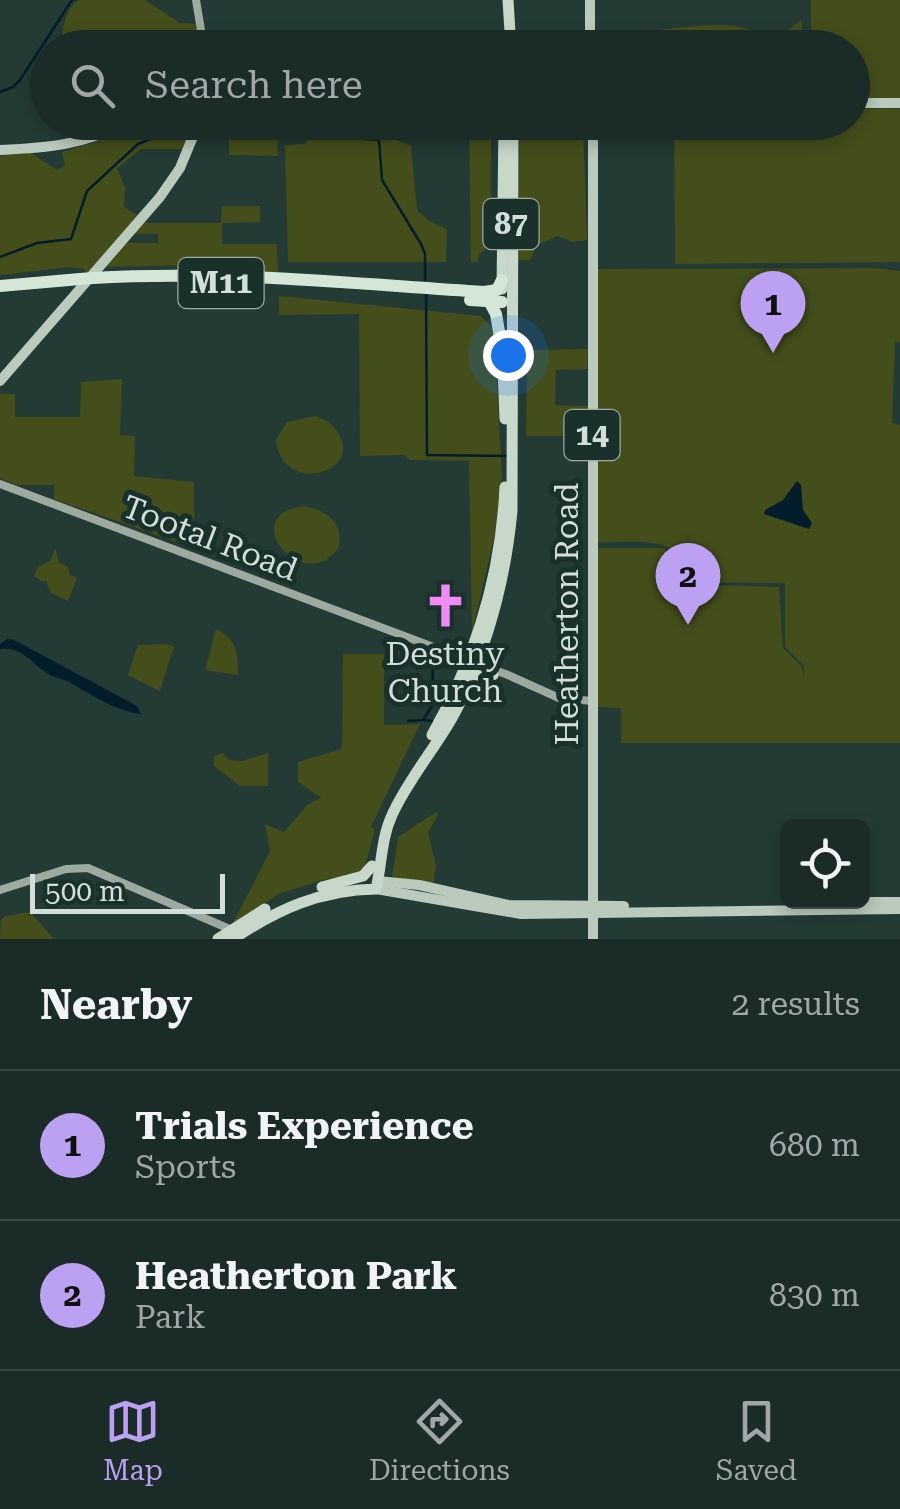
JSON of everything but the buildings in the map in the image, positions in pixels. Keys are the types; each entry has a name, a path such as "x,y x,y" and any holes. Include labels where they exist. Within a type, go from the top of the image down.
{"highway":[{"path":"503,30 504,0"},
{"path":"504,0 508,30"},
{"name":"87","path":"474,666 498,557 509,456 502,280 504,140"},
{"name":"87","path":"503,301 512,140"},
{"name":"M11","path":"426,292 492,292 502,280"},
{"name":"M11","path":"0,289 168,281 426,292 503,301"},
{"name":"M11","path":"449,290 503,301"},
{"path":"502,349 495,311 503,301"},
{"name":"87","path":"378,885 380,851 393,813 462,699 497,602 512,511 502,349"},
{"path":"378,885 372,866 387,809 474,666 448,653"},
{"path":"234,936 282,900 361,877 372,866"},
{"path":"322,887 378,885"},
{"path":"216,939 234,936 268,916 323,895 378,885"}],"main road":[{"path":"591,0 591,30"},
{"path":"197,4 199,30"},
{"path":"870,103 900,102"},
{"path":"0,147 65,140"},
{"path":"0,147 47,148 85,140"},
{"path":"0,381 160,197 180,168 191,140"},
{"name":"Heatherton Road","path":"590,140 592,913"},
{"name":"Tootal Road","path":"0,484 566,700 592,701"},
{"name":"Tootal Road","path":"403,638 448,653"},
{"path":"0,890 66,870 88,868 202,915 234,936"},
{"path":"378,885 504,912 780,908"},
{"path":"378,885 419,886 499,904 568,907 592,913 780,907"},
{"path":"870,905 900,905"},
{"path":"202,915 217,929 216,939"}],"green space":[{"path":"79,0 145,0 180,23 197,24 197,30 63,30 70,8"},
{"path":"811,0 900,0 900,98 870,98 870,30 811,30"},
{"path":"801,20 802,30 788,30"},
{"path":"708,25 751,30 656,30"},
{"path":"870,108 900,109 900,262 675,264 674,140 870,140"},
{"path":"102,140 188,140 185,149 141,149 117,168 125,187 124,207 137,215 142,211 86,275 84,269 70,267 0,275 0,156 31,153 57,170 65,166 62,152"},
{"path":"229,140 278,140 278,156 229,155"},
{"path":"308,140 395,140 411,146 417,210 447,229 446,262 288,262 285,145 305,144"},
{"path":"469,140 491,140 491,247 479,254 478,262 471,262"},
{"path":"520,140 584,140 587,240 572,242 558,236 537,245 530,260 517,260"},
{"path":"222,206 260,206 260,222 222,223 222,244 277,244 278,274 192,270 185,265 104,267 126,243 158,243 158,234 133,234 142,223 221,223"},
{"path":"598,269 900,271 900,342 895,342 892,423 900,425 900,743 621,743 621,708 596,707 595,548 664,548 674,584 779,587 783,648 802,667 804,677 804,666 785,647 785,583 675,582 673,557 665,546 597,542"},
{"path":"279,296 481,316 494,330 502,478 495,534 472,632 469,461 410,460 405,455 360,456 359,314 279,315"},
{"path":"588,349 587,369 556,370 555,405 588,406 588,436 526,436 527,350"},
{"path":"122,379 120,435 135,436 134,476 194,482 194,548 54,499 54,485 16,485 0,478 0,394 15,394 15,417 80,417 81,382"},
{"path":"315,416 335,429 343,450 339,461 329,469 303,473 291,468 281,457 276,439 287,422"},
{"path":"304,506 332,519 340,539 339,547 325,560 309,564 294,559 275,536 275,523 284,512"},
{"path":"55,548 59,562 77,578 68,601 50,592 46,580 34,576 38,567 51,560"},
{"path":"216,629 235,648 238,675 205,670"},
{"path":"138,645 174,646 160,691 128,675"},
{"path":"343,654 384,654 384,725 420,724 371,827 375,829 363,875 327,879 281,893 233,923 270,851 265,824 284,832 307,805 321,798 298,782 298,762 342,749"},
{"path":"223,753 229,760 242,761 268,753 268,786 240,786 214,766 214,756"},
{"path":"436,812 428,832 436,866 433,883 392,877 398,837"},
{"path":"30,912 54,939 0,939 1,920 5,916"}],"water":[{"path":"797,481 801,485 803,510 812,523 809,529 764,514 783,500"},
{"path":"7,639 137,706 141,714 113,706 50,675 20,653 0,649"}],"waterway":[{"path":"52,30 72,0"},
{"path":"0,92 13,87 30,65"},
{"path":"0,257 37,243 71,239 87,191 138,144 148,140"},
{"path":"379,140 382,180 421,244 425,280"},
{"path":"426,293 427,455 507,456"},
{"path":"432,721 423,720 432,706 433,663"},
{"path":"408,721 422,720"}],"place":[{"name":"Trials Experience","path":"773,353"},
{"name":"Destiny Church","path":"445,606"},
{"name":"Heatherton Park","path":"688,625"}]}
